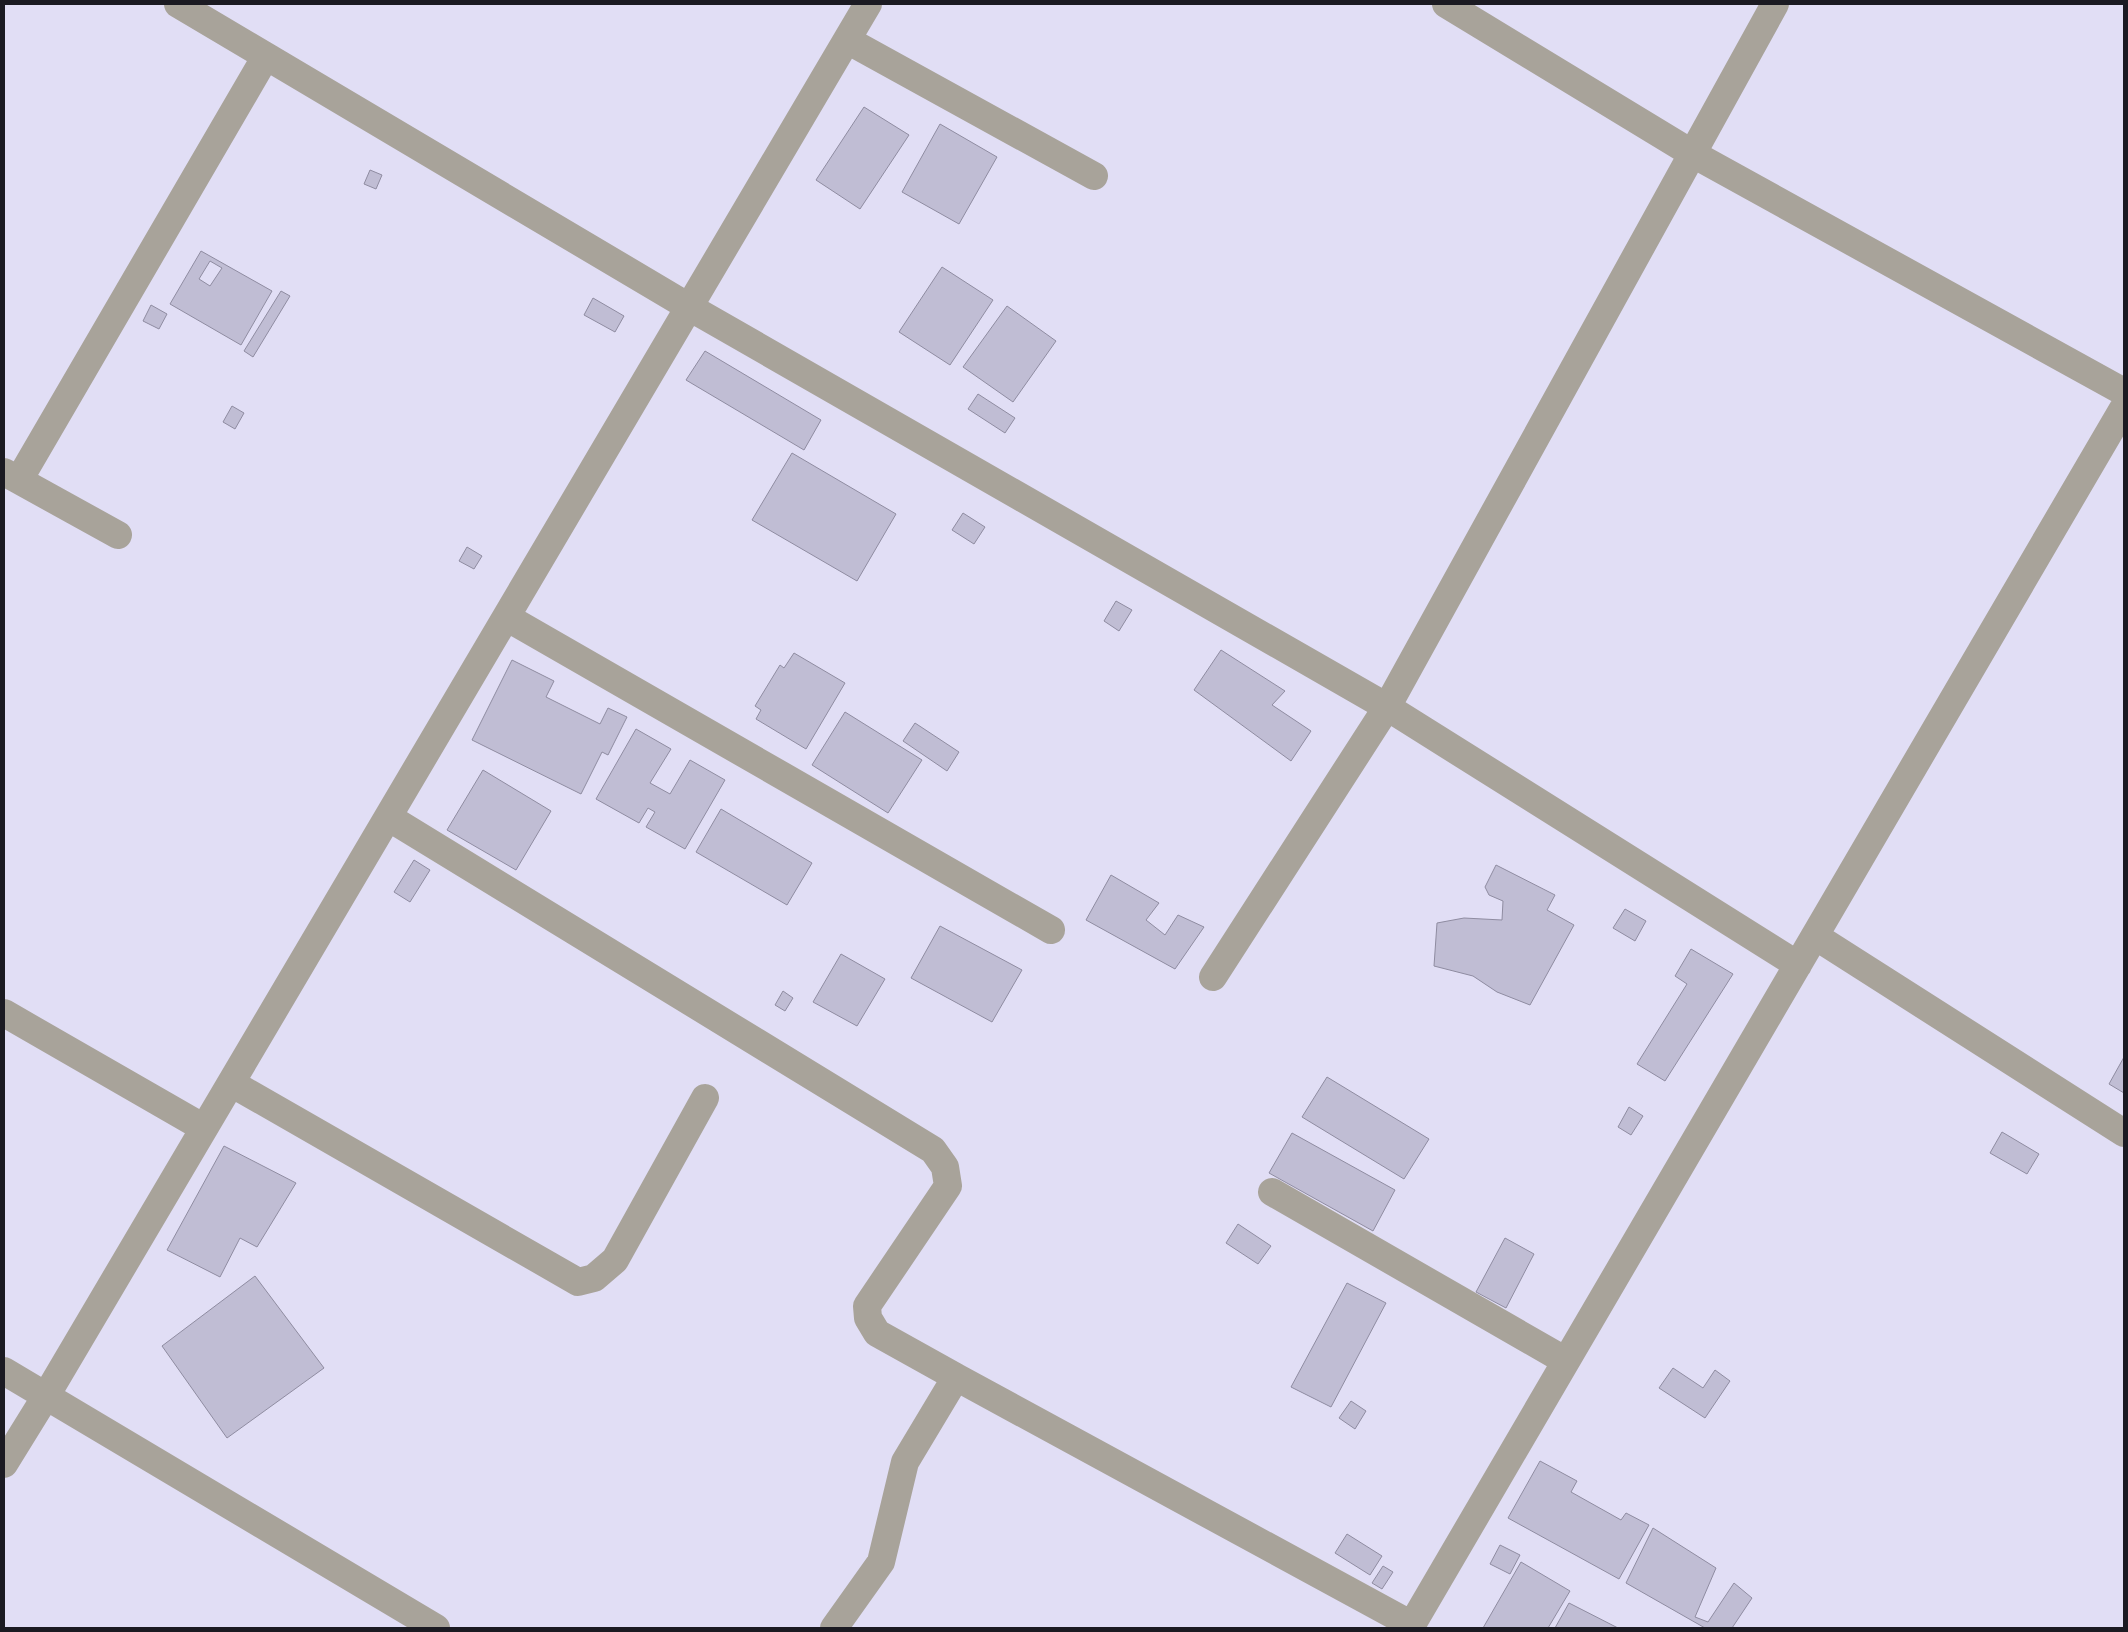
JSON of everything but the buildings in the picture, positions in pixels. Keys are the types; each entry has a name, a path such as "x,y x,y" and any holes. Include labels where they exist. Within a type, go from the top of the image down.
{"street":[{"path":"178,4 689,307 1387,707 1798,965"},
{"path":"4,1464 46,1396 868,4"},
{"path":"1446,4 1693,154 2124,392"},
{"path":"1213,977 1387,707 1775,4"},
{"path":"847,40 1094,176"},
{"path":"118,535 11,476 266,56"},
{"path":"388,817 933,1150 945,1167 948,1186 867,1306 868,1318 877,1333 1411,1626 2124,407"},
{"path":"506,617 1051,930"},
{"path":"1815,936 2124,1133"},
{"path":"4,1013 204,1128"},
{"path":"231,1083 578,1282 594,1278 615,1260 704,1098"},
{"path":"1272,1192 1566,1362"},
{"path":"4,1371 436,1628"},
{"path":"834,1628 881,1562 905,1462 956,1377"}]}
